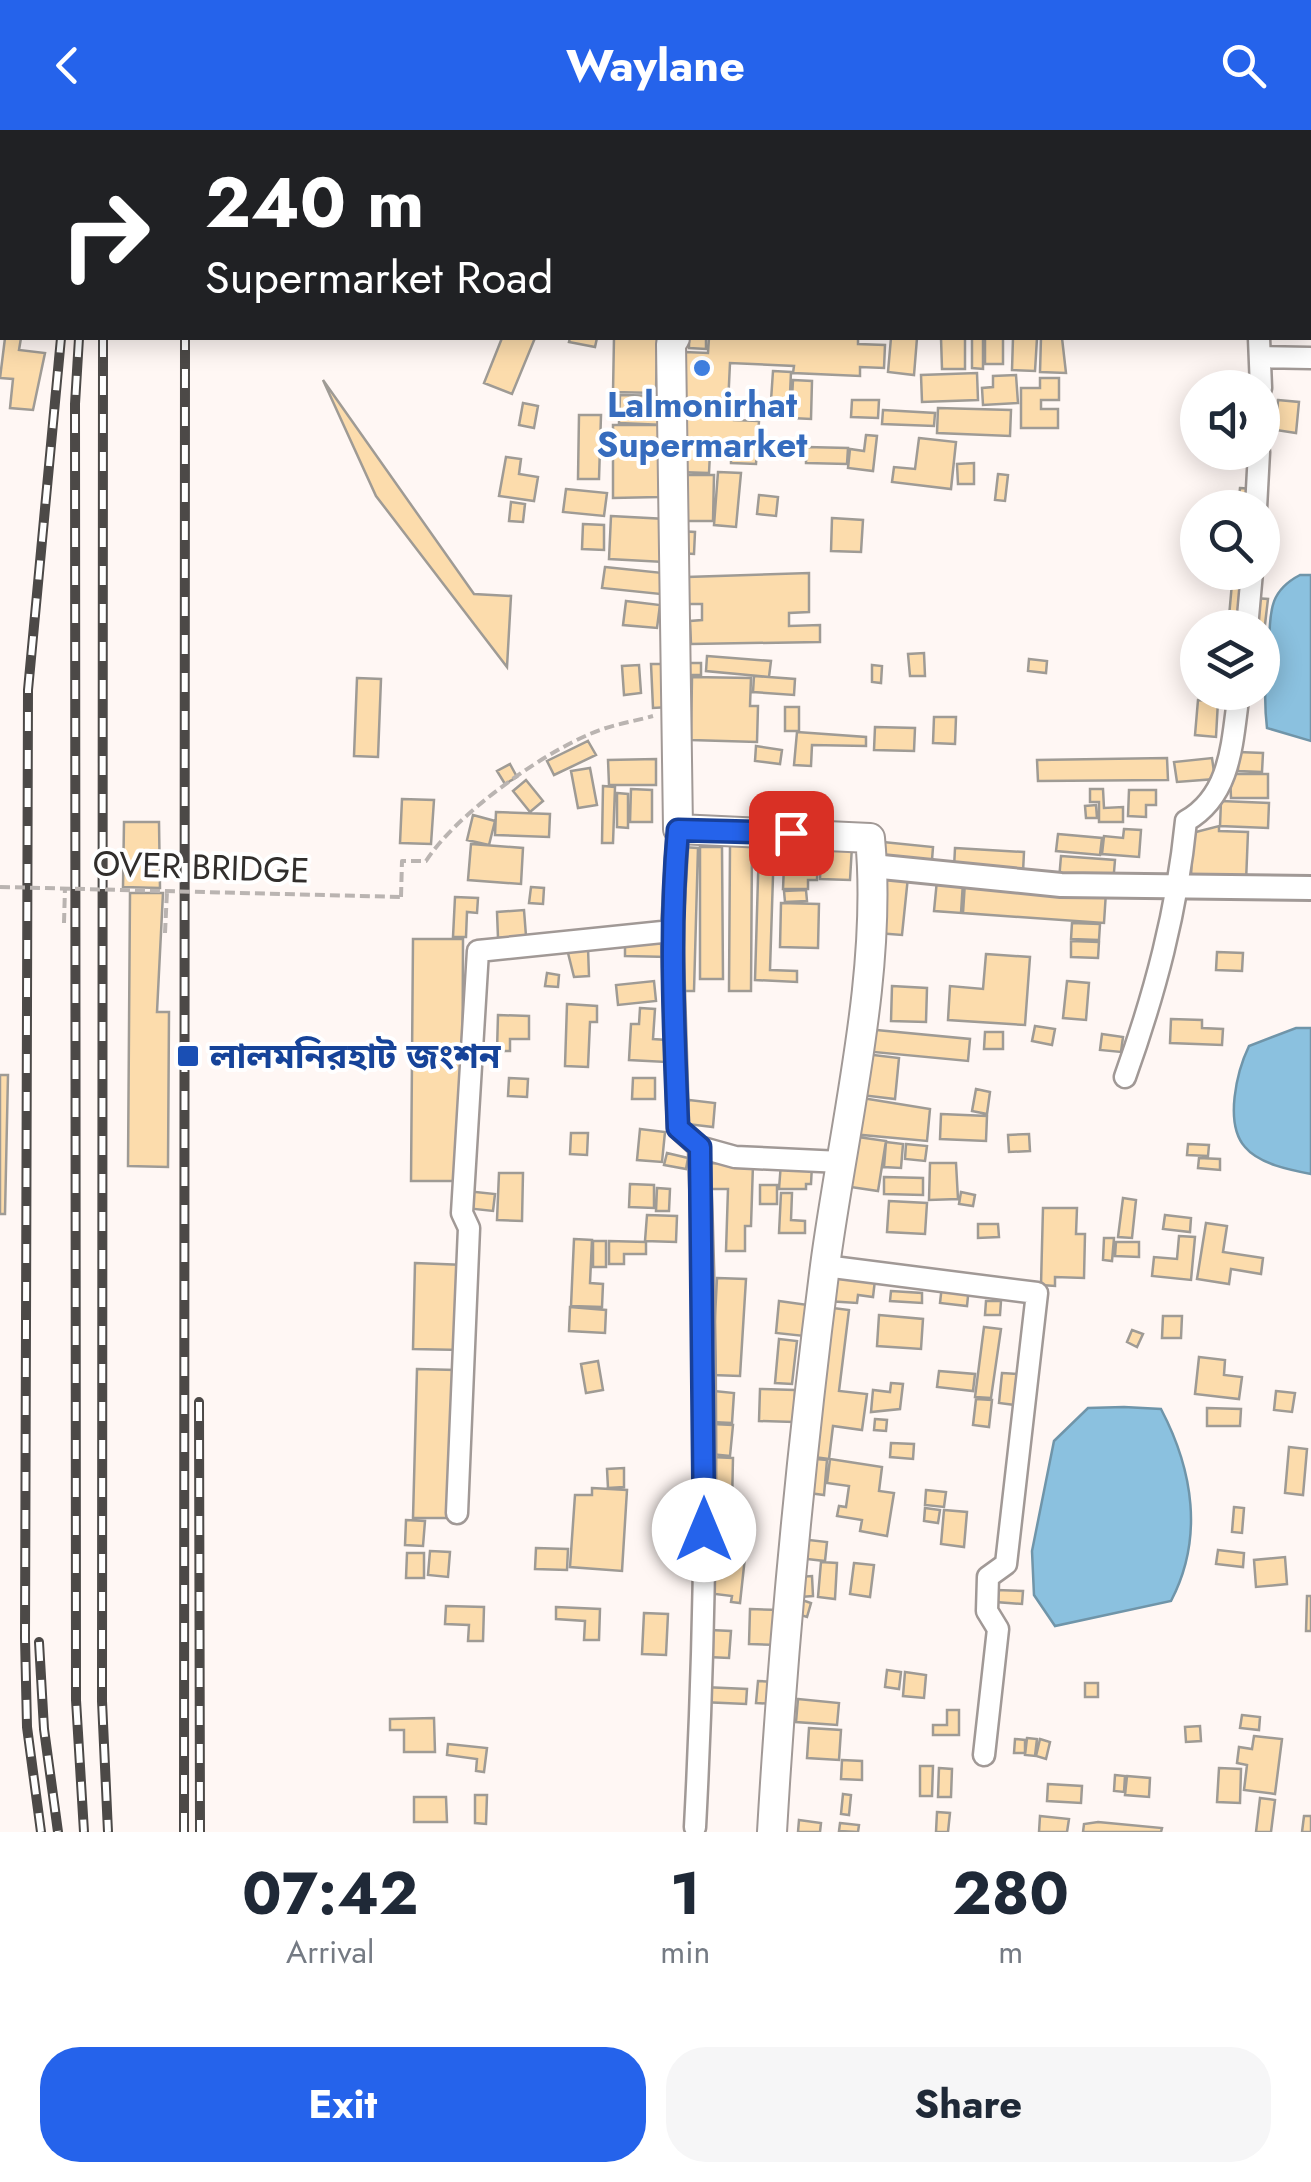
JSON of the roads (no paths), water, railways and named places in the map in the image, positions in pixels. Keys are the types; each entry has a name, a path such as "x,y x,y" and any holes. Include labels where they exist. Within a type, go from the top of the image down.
{"main road":[{"path":"673,340 678,830 870,838 876,903 825,1266 782,1656 772,1832"}],"street":[{"path":"1260,347 1311,358"},
{"path":"1124,1077 1156,992 1180,888 1186,821 1211,807 1230,754 1236,710"},
{"path":"678,830 672,932 678,1128 700,1147 735,1157 841,1162"},
{"path":"872,866 1010,881 1180,888 1311,888"},
{"path":"457,1513 469,1228 462,1213 478,951 672,932"},
{"path":"695,1827 705,1494 700,1147"},
{"path":"825,1266 1036,1293 1006,1564 988,1577 987,1610 998,1629 984,1756"}],"water":[{"path":"1300,575 1311,575 1311,741 1267,728 1266,710 1280,710 1280,610 1272,610 1288,583"},
{"path":"1296,1028 1311,1028 1311,1174 1258,1158 1245,1147 1235,1125 1237,1083 1249,1046"},
{"path":"1088,1408 1161,1409 1181,1456 1191,1529 1181,1577 1171,1601 1055,1626 1034,1595 1032,1551 1054,1441"}],"railway":[{"path":"41,1832 27,1727 25,1638 28,690 61,340"},
{"path":"79,340 75,404 76,1700 84,1832"},
{"path":"103,340 102,1701 108,1832"},
{"path":"184,1832 185,340"},
{"path":"199,1402 200,1832"},
{"path":"39,1642 44,1729 58,1832"}],"place":[{"name":"Lalmonirhat Supermarket","path":"702,368"},
{"name":"লালমনিরহাট জংশন","path":"188,1056"}]}
